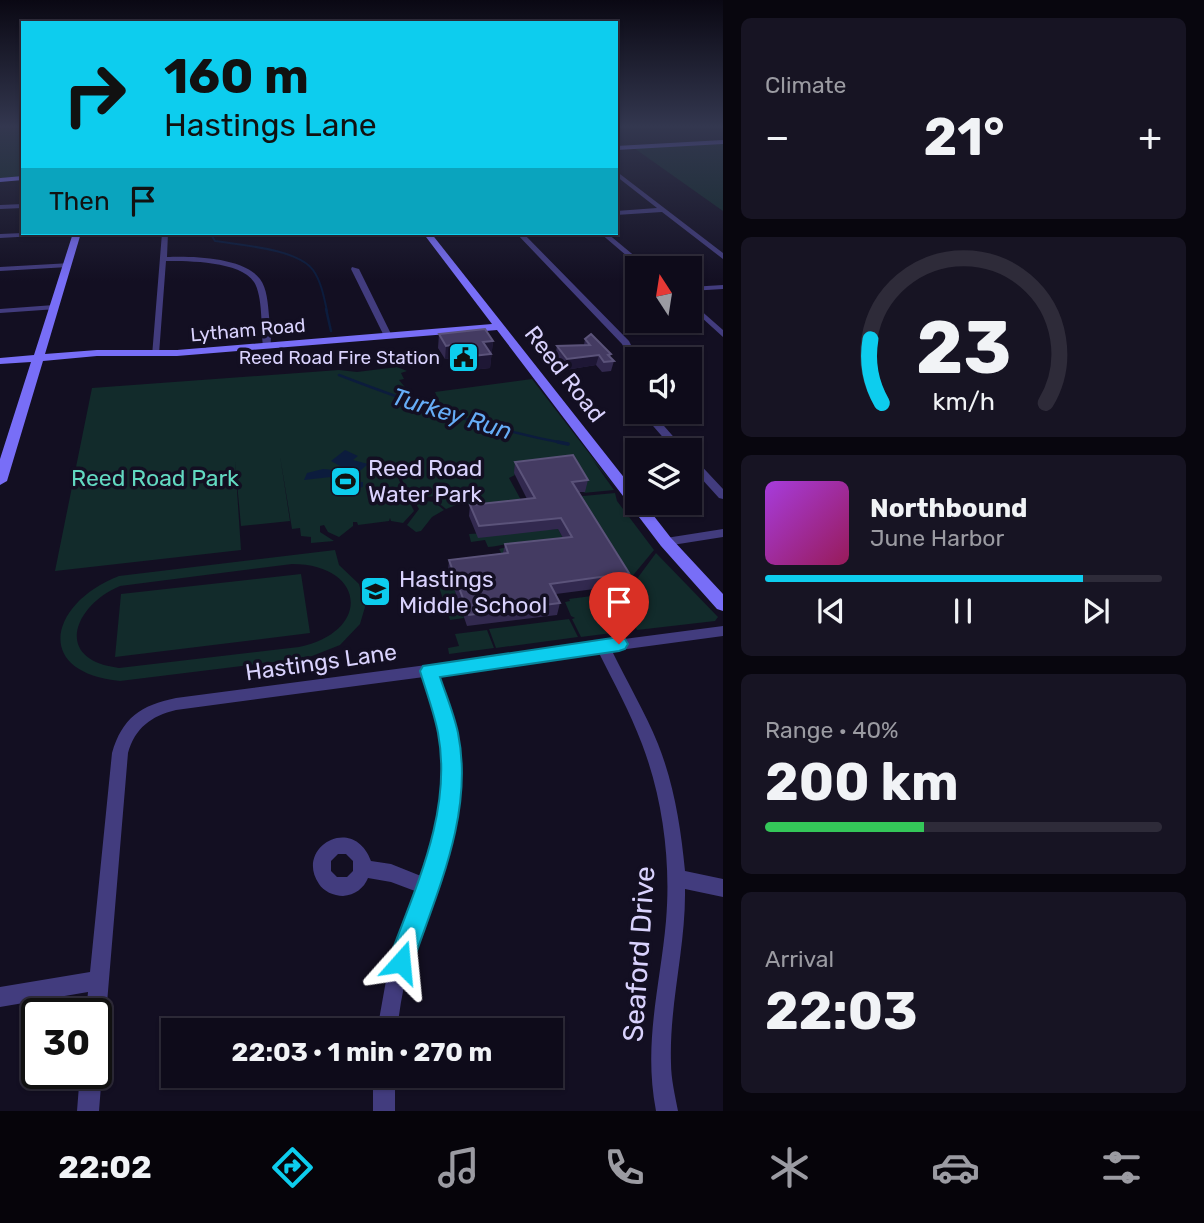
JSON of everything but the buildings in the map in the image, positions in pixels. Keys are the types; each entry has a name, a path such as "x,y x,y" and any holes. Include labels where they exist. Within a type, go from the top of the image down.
{"street":[{"path":"0,180 21,178"},
{"path":"622,178 723,257"},
{"path":"0,208 21,206"},
{"path":"618,213 662,210"},
{"path":"0,236 21,235"},
{"path":"0,481 76,235"},
{"path":"155,354 165,235"},
{"name":"Reed Road","path":"429,235 666,542 723,605"},
{"path":"521,235 628,347"},
{"path":"605,235 631,256"},
{"path":"163,259 203,260 237,268 253,275 260,284 267,346"},
{"path":"0,269 68,265"},
{"path":"355,269 388,336"},
{"path":"702,288 723,287"},
{"path":"0,311 54,307"},
{"path":"702,315 723,335"},
{"name":"Lytham Road","path":"0,361 116,353 155,354 500,327"},
{"path":"657,424 669,438"},
{"path":"702,473 723,496"},
{"path":"666,542 723,533"},
{"name":"Hastings Lane","path":"99,980 120,753 125,736 136,721 150,711 168,705 723,631"},
{"name":"Seaford Drive","path":"602,646 642,723 655,758 670,819 676,878 675,921 660,1039 660,1070 667,1111"},
{"path":"389,1018 396,978 440,850 452,791 448,732 429,671"},
{"path":"363,868 391,873 426,887"},
{"path":"676,878 723,888"},
{"path":"0,997 99,980 97,998"},
{"path":"384,1088 384,1111"},
{"path":"88,1111 90,1089"}],"green space":[{"path":"676,178 723,178 723,211"},
{"name":"Reed Road Park","path":"397,367 407,371 401,373 404,379 399,380 414,398 440,404 435,392 532,379 619,492 592,459 614,490 583,493 585,492 514,473 515,475 509,478 521,500 456,505 446,509 436,501 436,496 425,497 426,501 434,502 444,510 432,517 421,531 416,532 407,525 419,509 401,478 398,478 414,511 403,523 391,521 390,518 389,521 358,525 353,522 353,526 339,537 328,532 324,525 320,526 320,532 334,541 311,543 311,537 301,536 300,528 292,529 280,456 290,521 241,526 235,461 241,550 55,571 92,388 339,370 357,372"},
{"path":"615,493 625,515 654,550 625,585 562,498"},
{"path":"558,529 569,548 503,556 499,549 526,542 552,546 528,541 488,547 485,540 471,542 469,534"},
{"path":"335,550 339,565 359,584 365,607 360,624 340,645 307,658 120,681 92,675 73,664 63,651 61,635 66,618 78,602 96,588 119,576","holes":["292,564 316,567 334,575 346,586 351,600 349,614 339,627 323,639 299,647 119,668 98,663 85,655 78,644 77,632 91,606 120,586"]},
{"path":"656,553 718,617 715,621 637,630 616,592 628,591"},
{"path":"301,574 310,633 115,657 121,594"},
{"path":"451,579 464,618 450,620 437,581"},
{"path":"607,594 627,631 581,637 572,619 575,618 571,616 565,602 570,601 569,599"},
{"path":"569,619 578,637 496,648 489,629"},
{"path":"487,630 494,648 449,654 448,648 459,646 455,634"}],"water":[{"path":"345,450 358,456 353,460 368,464 353,477 355,482 363,482 363,487 345,491 331,488 335,483 331,477 304,480 307,473 323,469 349,471 331,461"}],"waterway":[{"name":"Turkey Run","path":"211,235 215,241 268,249 306,263 318,279 327,311"},
{"name":"Turkey Run","path":"326,309 331,331"},
{"name":"Turkey Run","path":"339,375 452,415 568,444 558,442"}],"place":[{"name":"Reed Road Fire Station","path":"463,357"},
{"name":"Reed Road Water Park","path":"345,481"},
{"name":"Hastings Middle School","path":"376,592"}],"route":[{"path":"401,962 440,850 452,791 448,732 429,671 619,644"}]}
